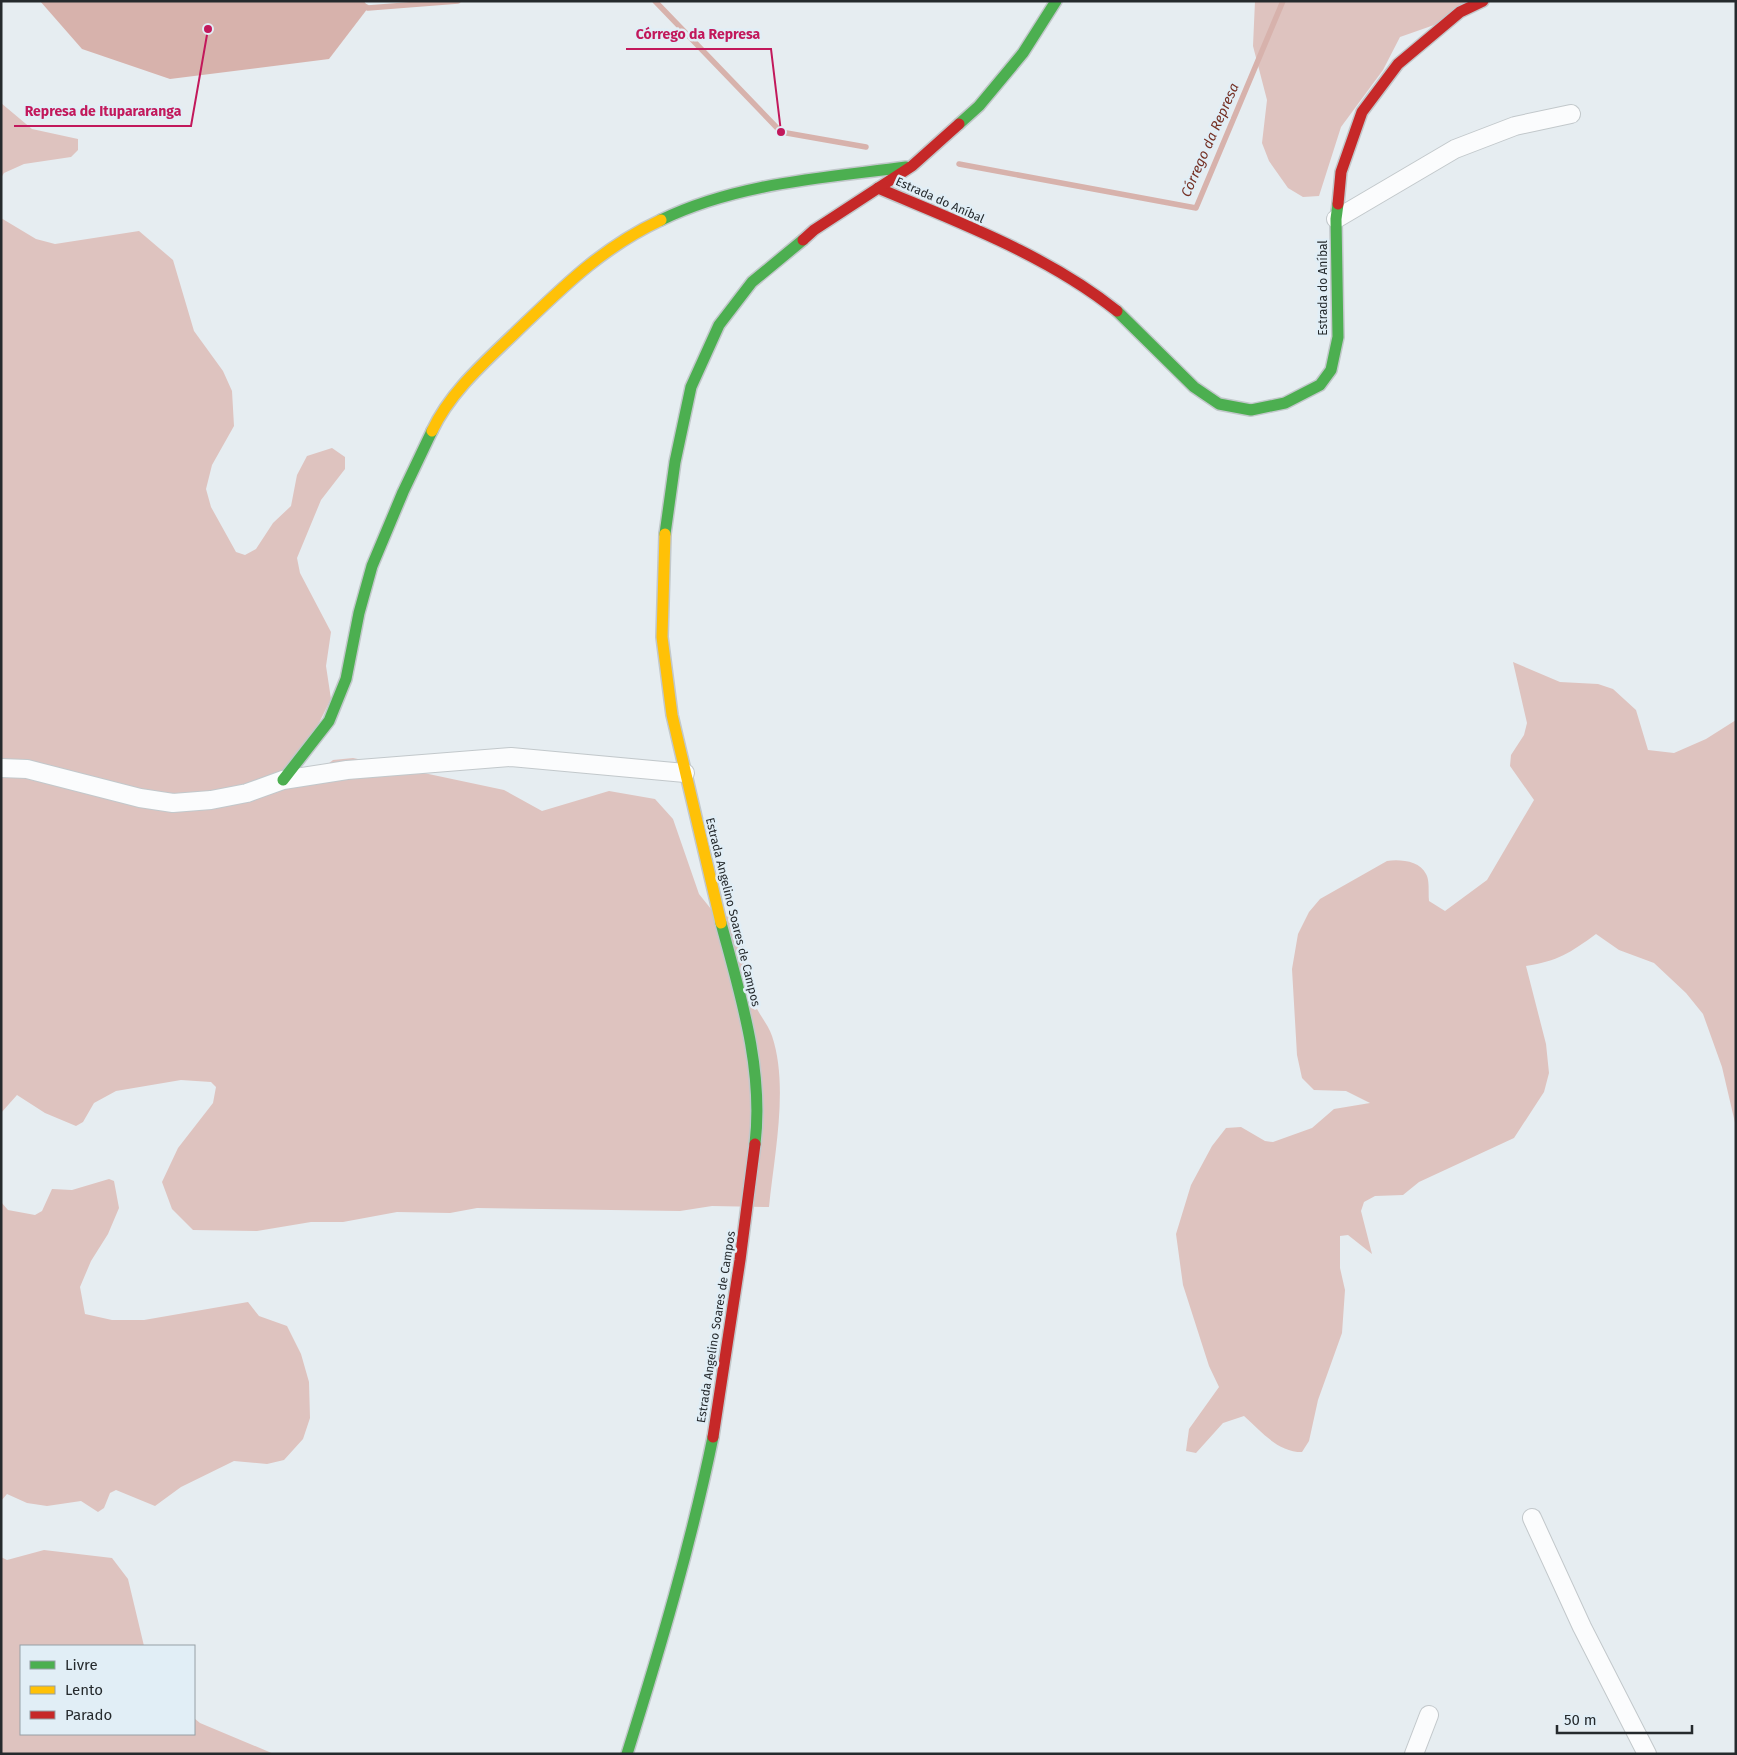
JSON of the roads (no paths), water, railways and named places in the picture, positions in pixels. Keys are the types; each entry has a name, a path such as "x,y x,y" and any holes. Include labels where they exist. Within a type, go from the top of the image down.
{"main road":[{"name":"Estrada Angelino Soares de Campos","path":"628,1754 658,1655 699,1503 713,1434 740,1260 756,1132 756,1084 749,1031 672,715 662,637 664,537 675,462 691,388 719,326 752,282 814,230 912,166 980,106 1023,53 1056,1"},
{"name":"Estrada do Aníbal","path":"878,188 991,238 1092,291 1126,318 1194,387 1219,404 1251,410 1285,403 1320,385 1331,370 1338,337 1336,219 1340,172 1362,112 1398,64 1460,12 1483,1"},
{"path":"283,780 329,721 346,679 359,613 372,566 403,492 438,419 467,378 568,282 599,256 635,232 666,217 708,201 770,185 912,166"}],"street":[{"path":"1336,219 1455,149 1515,126 1571,114"},
{"path":"1,768 27,769 140,798 173,803 211,800 246,793 283,780 347,770 511,757 685,773"},
{"path":"1532,1518 1582,1627 1647,1754"},
{"path":"1414,1754 1429,1715"}],"waterway":[{"name":"Córrego da Represa","path":"355,1 368,8 458,1"},
{"name":"Córrego da Represa","path":"655,1 781,132 866,147"},
{"name":"Córrego da Represa","path":"959,164 1196,208 1283,1"}],"place":[{"name":"Represa de Itupararanga","path":"208,29"},
{"name":"Córrego da Represa","path":"781,132"}]}
